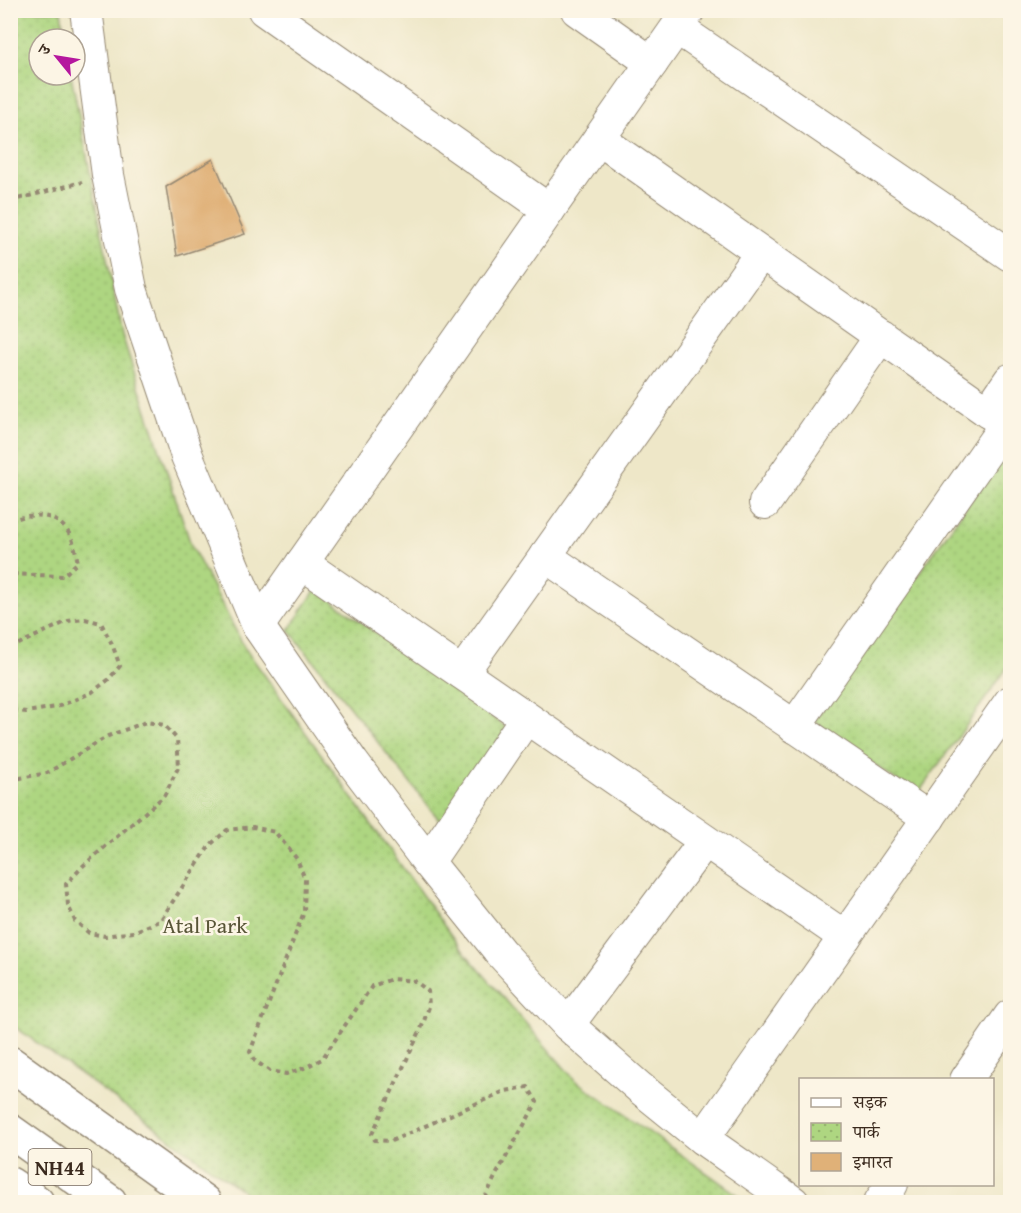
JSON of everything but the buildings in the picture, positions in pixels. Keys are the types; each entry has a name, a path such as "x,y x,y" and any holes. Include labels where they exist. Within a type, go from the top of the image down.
{"main road":[{"path":"10,1064 204,1203"},
{"name":"NH44","path":"10,1131 110,1203"},
{"name":"NH44","path":"10,1184 37,1203"}],"street":[{"path":"86,10 108,175 131,289 187,456 258,626 353,763 501,953 568,1025 640,1088 703,1139 793,1203"},
{"path":"264,10 549,210"},
{"path":"577,10 652,63"},
{"path":"258,626 683,19 1011,255"},
{"path":"599,139 1001,421"},
{"path":"462,673 761,253"},
{"path":"765,502 881,336"},
{"path":"794,727 1001,421 1011,380"},
{"path":"545,556 928,818"},
{"path":"302,563 845,937"},
{"path":"703,1139 1011,702"},
{"path":"428,862 526,718"},
{"path":"568,1025 705,841"},
{"path":"967,1078 1011,1016"},
{"path":"880,1203 891,1186"}],"path":[{"path":"10,201 108,175"},
{"path":"10,521 20,517 46,516 60,521 71,539 78,562 63,576 10,574"},
{"path":"10,648 68,621 85,619 101,623 120,666 108,680 91,693 66,704 26,712 10,710"},
{"path":"10,780 47,773 108,736 146,722 164,725 177,738 179,766 164,796 84,865 66,884 68,904 75,921 89,933 105,936 133,932 160,921 210,845 227,830 253,827 274,832 297,860 305,879 304,912 250,1052 255,1061 270,1071 286,1074 304,1068 322,1059 372,986 392,979 415,981 428,990 429,1007 372,1134 375,1140 391,1141 505,1090 528,1087 537,1102 483,1203"}],"green space":[{"name":"Atal Park","path":"11,10 61,11 63,27 27,27 27,87 73,87 122,335 191,545 245,648 458,945 574,1079 748,1202 258,1202 11,1024"},
{"path":"1008,448 1010,450 1010,664 917,795 814,721"},
{"path":"316,589 507,728 441,822 289,630"}]}
